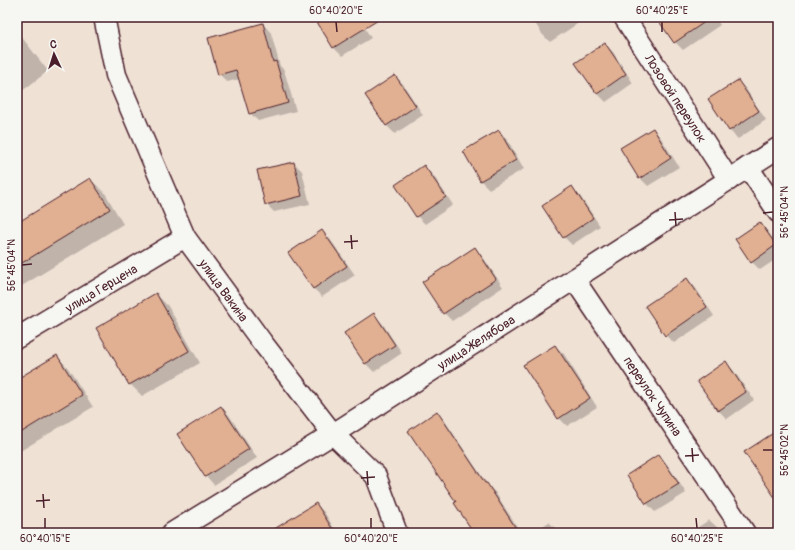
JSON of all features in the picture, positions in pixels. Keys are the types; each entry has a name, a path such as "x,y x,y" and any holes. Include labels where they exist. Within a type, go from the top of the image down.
{"street":[{"name":"улица Вакина","path":"104,17 116,75 185,237 262,342 333,434 376,476 397,533"},
{"name":"Лозовой переулок","path":"624,17 729,180"},
{"name":"улица Желябова","path":"172,533 333,434 778,148"},
{"path":"748,167 778,212"},
{"name":"улица Герцена","path":"17,338 185,237"},
{"name":"переулок Чупина","path":"574,279 745,533"}],"building":[{"path":"314,17 383,17 333,48"},
{"path":"656,17 712,17 674,43"},
{"path":"263,23 273,62 276,61 288,103 249,114 236,70 218,75 208,38"},
{"path":"605,43 626,74 597,94 575,63"},
{"path":"395,75 416,106 386,126 365,95"},
{"path":"738,80 759,111 729,131 708,99"},
{"path":"653,128 671,158 639,179 620,148"},
{"path":"499,130 516,160 480,181 463,151"},
{"path":"294,162 302,196 265,205 257,170"},
{"path":"424,165 446,197 416,217 395,185"},
{"path":"90,178 110,209 17,266 17,223"},
{"path":"572,186 593,218 563,238 542,206"},
{"path":"760,222 776,245 751,263 735,239"},
{"path":"322,230 347,266 313,289 288,253"},
{"path":"475,247 496,279 443,314 422,282"},
{"path":"687,278 707,307 665,336 645,306"},
{"path":"156,293 189,351 129,385 96,328"},
{"path":"374,313 395,345 365,364 344,333"},
{"path":"555,345 590,398 558,419 523,365"},
{"path":"57,355 82,395 17,435 17,379"},
{"path":"726,361 746,392 718,411 697,381"},
{"path":"221,406 249,449 205,477 177,434"},
{"path":"437,411 485,483 487,483 519,533 474,533 454,503 456,502 408,431"},
{"path":"778,430 778,502 744,452"},
{"path":"659,454 679,484 646,504 627,475"},
{"path":"316,503 335,533 268,533"}]}
